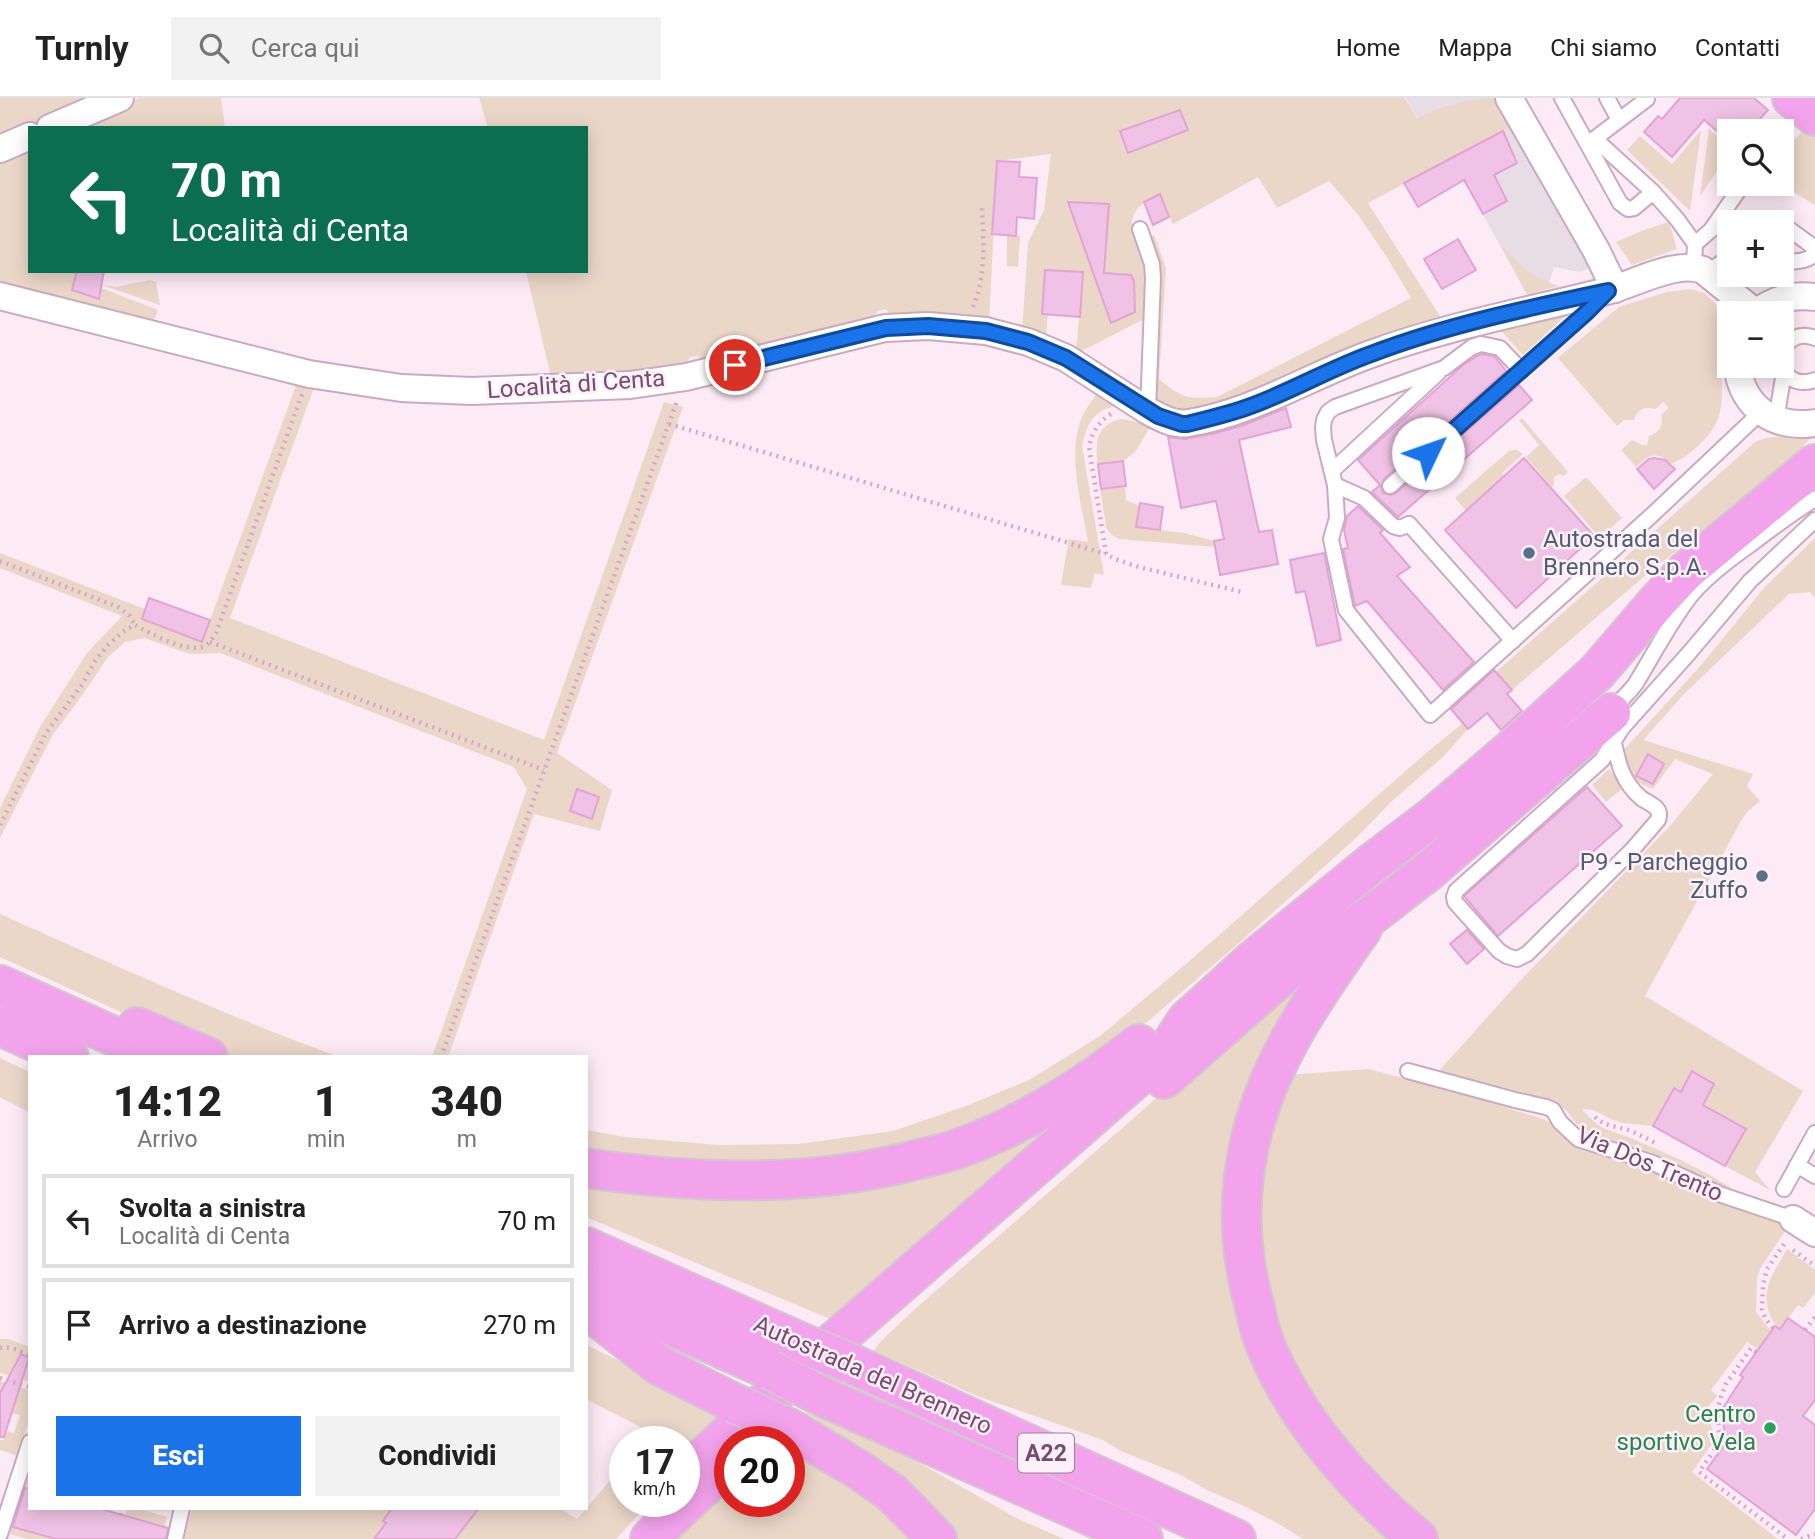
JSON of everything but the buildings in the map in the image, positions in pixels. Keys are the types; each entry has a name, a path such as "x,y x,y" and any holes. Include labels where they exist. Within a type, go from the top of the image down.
{"highway":[{"path":"1792,98 1793,119"},
{"path":"700,1460 1166,1052 1187,1020 1252,960 1372,863 1444,776 1577,660 1658,601 1693,564 1815,464"},
{"path":"771,1426 1296,962 1372,915 1613,727"},
{"path":"1372,915 1295,1030 1272,1078 1257,1117 1246,1158 1241,1229 1244,1261 1265,1343 1299,1409 1354,1478 1389,1515 1418,1539"},
{"path":"0,985 156,1055"},
{"path":"50,1007 128,1023 203,1055"},
{"path":"588,1168 640,1176 764,1180 828,1176 892,1167 958,1149 1016,1125 1109,1068 1148,1037 1187,1020"},
{"path":"0,1026 65,1055"},
{"name":"Autostrada del Brennero","path":"588,1248 857,1366 1236,1539"},
{"name":"Autostrada del Brennero","path":"588,1289 1143,1539"},
{"path":"588,1310 660,1366 789,1428 859,1469 892,1493 937,1539"},
{"path":"650,1539 714,1478"},
{"path":"624,1539 645,1517"}],"street":[{"path":"55,126 120,98"},
{"path":"1509,98 1596,250 1611,290"},
{"path":"0,149 28,137"},
{"path":"1699,261 1743,301"},
{"name":"Località di Centa","path":"0,296 309,374 401,388 471,391 629,385 686,377 886,328 928,326 986,331 1009,336 1066,358 1148,411 1182,424 1222,416 1263,401 1369,354 1421,337 1611,290 1699,261"},
{"path":"1776,301 1802,296 1815,297"},
{"path":"1740,378 1742,388 1768,416 1802,425 1815,423"}],"lane":[{"path":"1562,98 1591,141 1624,207 1634,208 1653,192"},
{"path":"1607,98 1619,120"},
{"path":"1591,141 1647,99"},
{"path":"1591,141 1653,192 1677,219 1699,261"},
{"path":"1699,261 1711,230 1735,196"},
{"path":"1140,229 1152,264 1153,278 1148,411"},
{"path":"1794,234 1815,250 1810,258 1794,261"},
{"path":"1699,261 1717,259"},
{"path":"1390,486 1611,290"},
{"path":"1794,338 1815,338"},
{"path":"1334,478 1444,368 1472,348 1481,344 1500,348 1521,370"},
{"path":"1444,368 1335,407 1328,412 1323,428 1334,478 1337,518 1331,539 1346,610 1430,715 1652,515 1768,416 1780,378"},
{"path":"1793,378 1804,383 1815,380"},
{"path":"1334,478 1364,498 1393,526 1400,528 1409,524 1513,641"},
{"path":"1613,727 1622,773 1640,797 1654,806 1660,816 1632,849 1527,954 1517,959 1507,956 1499,951 1458,906 1454,897 1456,891 1602,760 1613,727 1633,688 1676,616 1694,592 1735,556 1815,499"},
{"path":"1613,727 1622,728 1751,581 1815,520"},
{"name":"Via Dòs Trento","path":"1408,1071 1546,1107 1553,1110 1560,1122 1578,1139 1653,1163 1722,1195 1804,1226"},
{"path":"1784,1189 1815,1133"},
{"path":"1797,1165 1815,1176"},
{"path":"0,1534 28,1448"},
{"path":"174,1539 182,1510"}],"path":[{"path":"962,330 979,292 983,274 982,204"},
{"path":"0,561 118,607 129,615 135,625 149,633 184,647 203,647 216,633 309,374"},
{"path":"442,1055 686,377"},
{"path":"1106,554 1089,447 1091,437 1100,422 1112,414 1148,411"},
{"path":"669,424 1106,554 1139,567 1242,592"},
{"path":"0,825 46,733 108,645 135,625"},
{"path":"210,642 544,770"},
{"path":"1773,1328 1762,1309 1767,1269 1784,1244 1815,1266"},
{"path":"1805,1330 1815,1317"},
{"path":"0,1348 15,1349 28,1355"},
{"path":"1756,1352 1751,1348 1726,1384 1717,1411 1720,1442 1699,1472 1788,1539"},
{"path":"0,1378 28,1386"},
{"path":"121,1515 122,1510"},
{"path":"1801,1539 1815,1534"}],"shaded area":[{"path":"0,98 103,98 39,126 28,126 28,131 0,143"},
{"path":"140,98 221,98 225,126 75,126"},
{"path":"479,98 1405,98 1417,118 1458,103 1500,98 1516,124 1368,203 1440,316 1366,344 1200,416 1158,407 1154,386 1159,266 1150,237 1154,235 1166,268 1159,379 1185,396 1217,397 1411,298 1359,216 1329,181 1277,208 1258,177 1173,224 1160,194 1141,205 1134,215 1132,228 1147,268 1146,318 1076,354 1079,317 1048,315 1045,343 1022,333 1028,243 1044,210 1051,154 997,161 989,324 891,315 886,309 878,311 872,319 704,360 697,356 690,357 685,365 644,372 551,377 526,273 588,273 588,126 487,126"},
{"path":"1406,98 1500,98 1590,264 1587,269 1580,272 1554,267 1549,283 1559,286 1527,294 1452,159 1434,146"},
{"path":"1806,127 1815,136 1815,205 1794,192 1794,140"},
{"path":"1709,129 1717,136 1717,171 1700,196"},
{"path":"1701,130 1690,211 1627,150 1640,136 1672,164"},
{"path":"28,146 28,273 76,273 72,290 99,299 101,288 158,310 152,325 0,289 0,157"},
{"path":"1669,222 1677,249 1632,265 1616,242"},
{"path":"1007,235 1020,236 1018,267 1007,266"},
{"path":"1499,243 1526,269 1540,279 1559,286 1527,294"},
{"path":"150,280 156,282 160,305 102,285 116,287"},
{"path":"1690,289 1704,293 1717,305 1717,378 1722,378 1722,402 1716,424 1686,456 1671,464 1661,457 1653,456 1636,467 1621,450 1632,440 1647,445 1649,436 1660,428 1661,415 1669,408 1663,402 1655,409 1641,410 1634,420 1624,420 1617,426 1558,358 1619,307 1667,292"},
{"path":"1571,311 1523,355 1497,326"},
{"path":"298,380 316,382 230,618 544,740 664,402 683,407 557,753 612,790 600,831 534,814 449,1055 433,1055 527,789 514,767 220,653 190,654 144,638 125,642 108,657 52,736 0,838 0,808 40,727 87,653 122,616 0,568 0,553 145,609 142,619 202,642"},
{"path":"1100,389 1123,405 1106,409 1094,417 1082,446 1104,575 1095,573 1091,588 1061,585 1069,539 1088,542 1077,482 1075,451 1082,418"},
{"path":"1522,418 1568,472 1564,476 1560,474 1554,477 1552,487 1526,457 1539,445 1519,420"},
{"path":"1123,419 1150,427 1136,451 1123,461 1126,500 1139,506 1140,503 1163,507 1160,530 1214,541 1215,547 1119,539 1106,528 1098,469 1098,438 1108,424"},
{"path":"1806,434 1810,438 1788,464 1648,573 1512,690 1496,672 1755,442 1766,438"},
{"path":"1517,450 1523,454 1502,473 1504,476 1466,511 1455,498 1509,451"},
{"path":"1586,477 1622,518 1600,538 1564,496"},
{"path":"1815,538 1815,598 1810,592 1789,594 1684,694 1643,740 1753,774 1747,786 1760,801 1741,821 1645,996 1803,1091 1755,1172 1770,1190 1725,1166 1746,1129 1703,1105 1714,1084 1693,1071 1681,1092 1674,1088 1653,1126 1623,1123 1592,1110 1582,1109 1605,1129 1691,1165 1745,1198 1652,1156 1585,1130 1567,1111 1544,1098 1439,1071 1517,984 1669,827 1713,774 1675,759 1653,789 1640,783 1632,775 1622,752 1703,663 1763,589"},
{"path":"1463,723 1468,729 1443,757 1393,800 1356,838 1090,1071 899,1160 588,1165 588,1130 625,1137 718,1145 799,1144 893,1131 966,1106 1029,1080 1100,1036"},
{"path":"1609,769 1624,787 1606,802 1592,785"},
{"path":"0,914 211,1006 334,1055 219,1055 0,957"},
{"path":"1310,964 1235,1265 1399,1539 1303,1539 1246,1507 1181,1475 1121,1451 1103,1440 977,1396 874,1351 915,1309"},
{"path":"0,1058 28,1071 28,1112 0,1097"},
{"path":"1368,1069 1453,1091 1540,1118 1552,1123 1572,1139 1659,1173 1719,1201 1790,1224 1761,1267 1757,1278 1756,1312 1771,1331 1758,1349 1747,1342 1711,1390 1717,1396 1708,1407 1714,1441 1692,1472 1778,1539 1425,1539 1413,1530 1281,1355 1253,1198 1287,1075"},
{"path":"1112,1074 840,1323 588,1218 588,1178 800,1188"},
{"path":"1787,1249 1815,1270 1815,1293 1803,1308 1798,1305 1780,1329 1769,1313 1767,1291"},
{"path":"0,1339 28,1346 28,1381 0,1373"},
{"path":"588,1346 737,1417 727,1426 714,1426 714,1438 700,1451 700,1426 638,1426 588,1400"},
{"path":"0,1381 28,1389 28,1424 18,1456 0,1450 0,1440 3,1440 6,1431 14,1433 20,1415 12,1413 16,1397 0,1392"},
{"path":"806,1412 909,1457 1018,1519 1064,1539 955,1539 805,1429 805,1426 795,1422"},
{"path":"805,1449 817,1455 923,1539 661,1539 685,1517 700,1517 700,1504 714,1491 714,1517 805,1517"},
{"path":"28,1476 28,1509 22,1529 56,1539 27,1539 9,1534"},
{"path":"609,1482 609,1517 636,1517 616,1539 455,1539 478,1510 562,1510 577,1519 588,1510 588,1506"},
{"path":"127,1510 144,1510 167,1517 162,1539 125,1516"},
{"path":"192,1510 391,1510 383,1520 386,1523 374,1539 184,1539"}],"place":[{"name":"Autostrada del Brennero S.p.A.","path":"1529,553"},
{"name":"P9 - Parcheggio Zuffo","path":"1762,876"},
{"name":"Centro sportivo Vela","path":"1770,1428"}],"route":[{"path":"735,365 886,328 912,325 986,331 1028,342 1066,358 1148,411 1187,424 1251,406 1369,354 1421,337 1469,323 1608,291 1428,453"}]}
